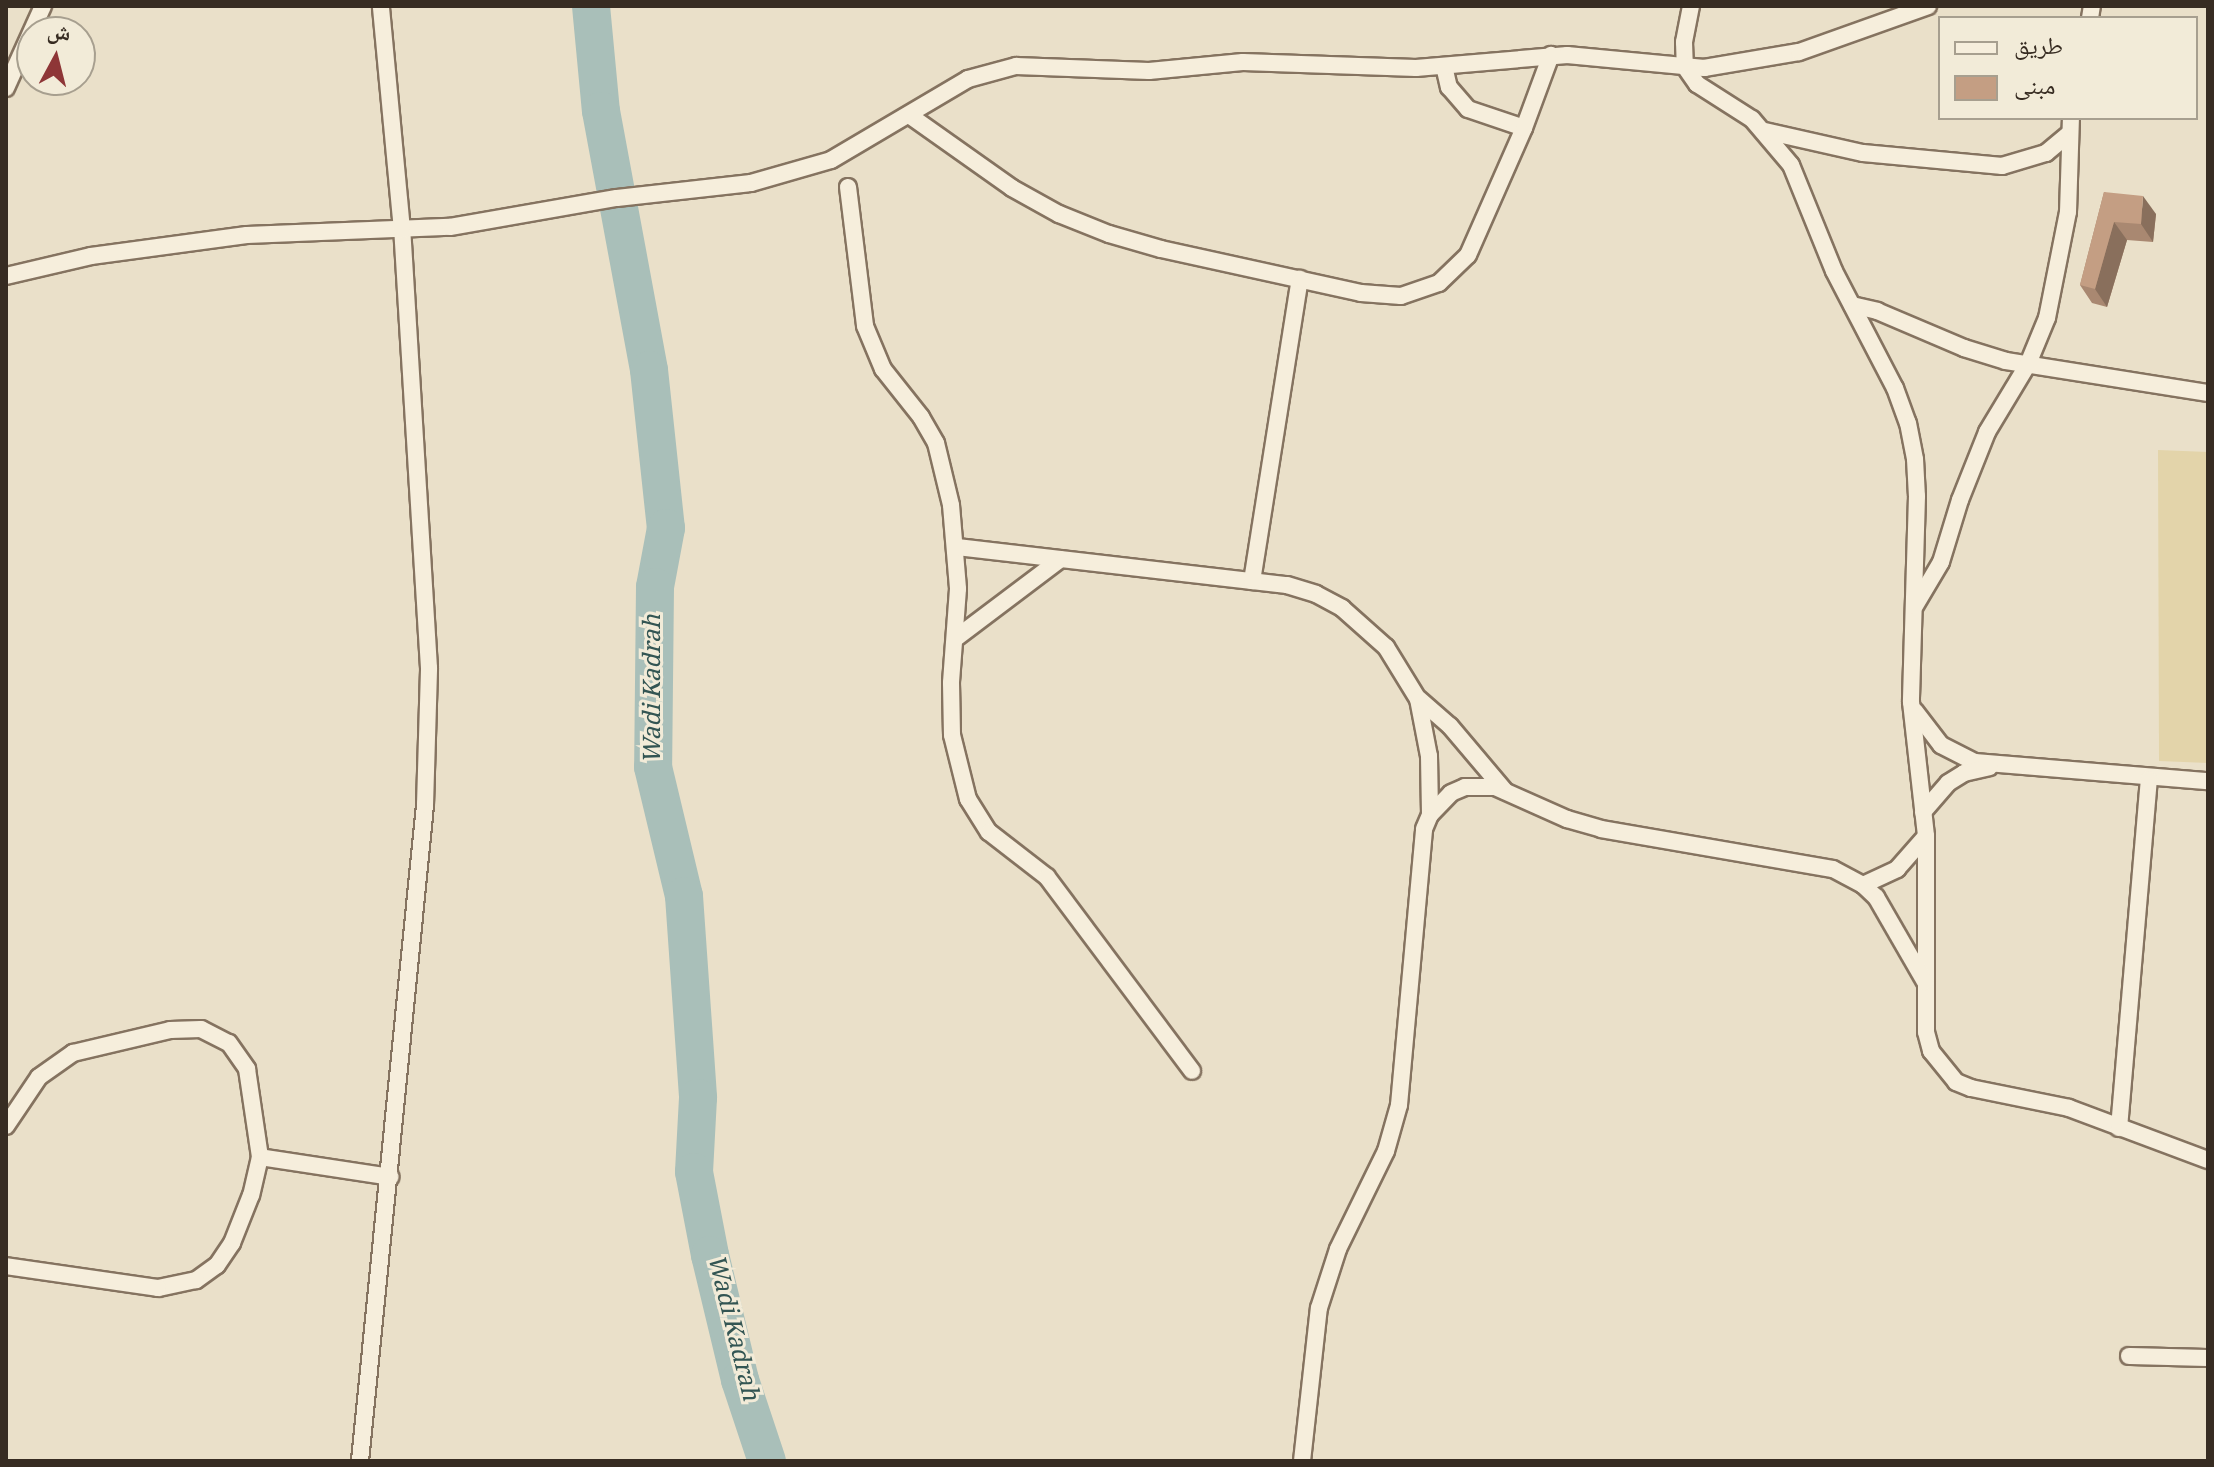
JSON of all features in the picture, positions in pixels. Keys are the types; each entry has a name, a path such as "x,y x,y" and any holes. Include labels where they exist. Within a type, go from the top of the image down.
{"street":[{"path":"6,88 43,6"},
{"path":"360,1461 425,805 429,668 402,230 381,6"},
{"path":"1691,6 1684,42 1685,67 1697,84 1736,108 1764,131 1791,165 1818,235 1895,388 1915,459 1915,607 1911,702 1926,836 1926,1032 1931,1051 1956,1082 1971,1088 2069,1108 2208,1160"},
{"path":"6,276 91,256 247,235 318,230 402,230 498,221 617,198 778,178 831,160 968,79 1016,66 1149,71 1243,62 1395,68 1551,55 1601,57 1685,67 1734,66 1799,52 1928,6"},
{"path":"909,115 1012,188 1059,214 1109,234 1161,249 1381,297 1401,296 1439,283 1468,255 1524,128 1551,55"},
{"path":"1444,66 1449,87 1468,109 1524,128"},
{"path":"1764,131 1835,149 2002,166 2046,153 2071,126"},
{"path":"1915,607 1941,562 1964,489 1987,432 2028,364 2047,318 2068,212 2071,126"},
{"path":"848,187 865,326 883,369 921,417 936,443 957,547 952,735 968,799 989,832 1047,877 1192,1071"},
{"path":"1252,581 1300,279"},
{"path":"1852,305 1907,322 1976,352 2028,364 2208,393"},
{"path":"957,547 1287,585 1316,594 1342,608 1386,647 1418,699 1450,726 1505,791"},
{"path":"956,638 1061,559"},
{"path":"1418,699 1429,756 1430,815"},
{"path":"1911,702 1920,722 1941,745 1963,758 2002,766 2208,781"},
{"path":"1923,812 1941,789 1964,773 2002,766"},
{"path":"2119,1128 2149,779"},
{"path":"1302,1461 1319,1308 1338,1249 1386,1151 1399,1105 1424,829 1430,815 1451,793 1480,785 1505,791 1592,827 1833,869 1863,885 1887,911 1927,985"},
{"path":"1863,885 1897,869 1926,836"},
{"path":"6,1126 39,1077 73,1053 170,1030 201,1029 229,1043 247,1069 260,1157 251,1195 232,1243 217,1265 196,1280 158,1288 6,1266"},
{"path":"260,1157 390,1177"},
{"path":"2129,1356 2208,1358"}],"sand":[{"path":"2158,450 2208,452 2208,763 2159,761"}],"building":[{"path":"2104,192 2143,196 2141,224 2114,222 2095,289 2080,285"}],"waterway":[{"name":"Wadi Kadrah","path":"591,6 601,111 649,370 666,528 655,587 653,767 684,896 698,1098 694,1172 740,1380 767,1461"}]}
